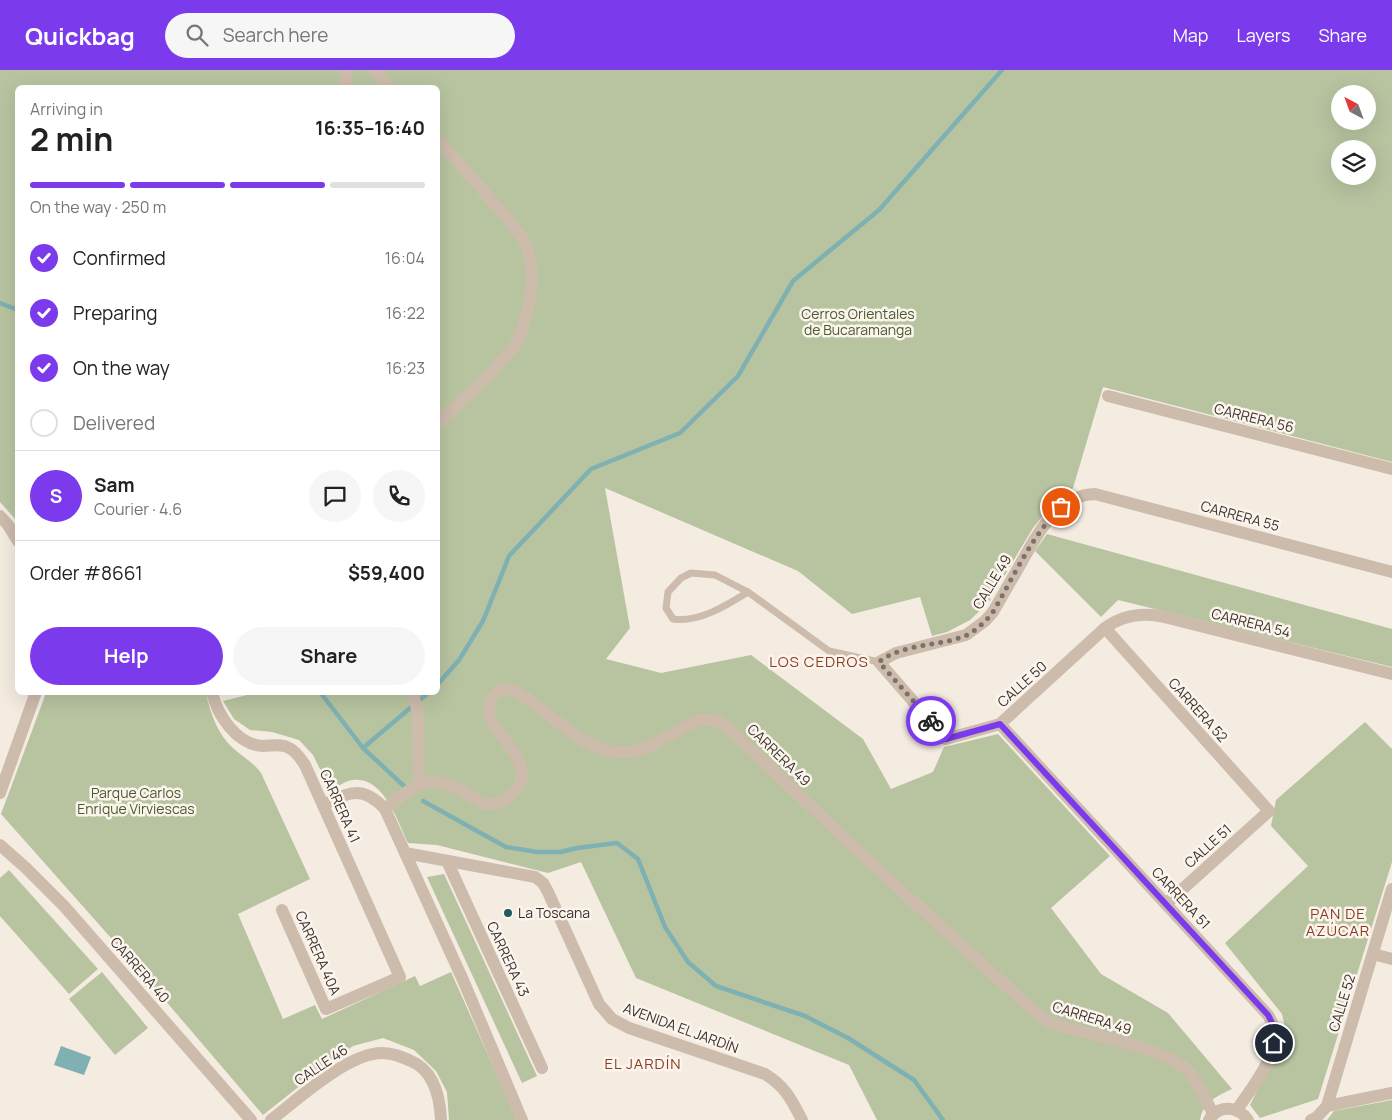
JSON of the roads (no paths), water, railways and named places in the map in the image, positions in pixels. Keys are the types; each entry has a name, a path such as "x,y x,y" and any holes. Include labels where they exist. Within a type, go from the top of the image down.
{"street":[{"path":"346,70 346,85"},
{"path":"375,70 388,85"},
{"path":"440,142 502,212 523,239 530,256 532,276 530,300 521,333 515,345 491,373 440,422"},
{"name":"CARRERA 56","path":"1108,396 1392,469"},
{"name":"CARRERA 55","path":"1081,495 1095,494 1392,572"},
{"name":"CALLE 49","path":"879,662 896,652 966,635 981,625 993,612 1036,536 1047,521 1061,507 1081,495"},
{"path":"0,516 15,536"},
{"name":"CARRERA 54","path":"1105,628 1115,621 1128,616 1152,614 1392,674"},
{"name":"CALLE 50","path":"879,662 946,739 1000,724 1105,628"},
{"name":"CARRERA 52","path":"1105,628 1269,811"},
{"name":"CARRERA 49","path":"419,784 434,781 448,784 486,804 502,802 517,789 521,784 522,774 518,760 510,746 496,729 489,711 492,697 499,690 512,690 522,695 582,740 618,753 628,753 645,748 699,720 707,718 718,720 859,852 1037,1014 1049,1022 1061,1026 1153,1051 1172,1059 1188,1071 1198,1084 1211,1117"},
{"path":"0,793 35,695"},
{"name":"CARRERA 41","path":"213,695 214,703 223,719 242,738 250,743 262,746 280,745 289,747 305,765 400,977 326,1009"},
{"path":"385,809 419,784 418,712 412,695"},
{"name":"CARRERA 51","path":"1000,724 1268,1015 1274,1024 1274,1043 1269,1058 1237,1110"},
{"path":"323,805 355,792 367,794 377,799 385,809 463,980 522,1120"},
{"name":"CALLE 51","path":"1166,904 1269,811"},
{"name":"CARRERA 40","path":"0,845 64,906 251,1120"},
{"name":"AVENIDA EL JARDÍN","path":"405,852 524,874 534,877 543,883 599,1004 612,1019 629,1028 765,1074 779,1083 792,1100 802,1120"},
{"name":"CARRERA 43","path":"447,861 542,1068"},
{"name":"CALLE 52","path":"1327,1106 1392,889"},
{"name":"CARRERA 40A","path":"282,910 326,1009"},
{"path":"1373,954 1392,959"},
{"name":"CALLE 46","path":"271,1120 315,1086 359,1058 383,1053 395,1054 416,1063 430,1078 440,1102 441,1120"},
{"path":"1311,1120 1317,1117 1327,1106 1392,1092"},
{"path":"1211,1117 1223,1108 1237,1110 1243,1113 1248,1120"}],"lane":[{"path":"748,592 709,613 683,620 673,619 666,608 668,592 681,578 690,573 715,575 748,592 829,651 879,662"}],"water":[{"path":"61,1046 91,1057 84,1075 54,1065"}],"waterway":[{"path":"440,682 459,660 483,621 509,556 591,469 680,433 738,376 793,281 879,210 1002,70"},
{"path":"0,303 15,309"},
{"path":"322,695 363,748 404,786"},
{"path":"363,748 425,695"},
{"path":"423,801 506,847 537,852 561,852 617,843 638,859 665,927 688,962 716,986 805,1016 848,1038 914,1080 943,1120"}],"place":[{"name":"La Toscana","path":"508,913"}],"district":[{"name":"LOS CEDROS","path":"819,662"},
{"name":"PAN DE AZÚCAR","path":"1338,922"},
{"name":"EL JARDÍN","path":"643,1064"}],"park label":[{"name":"Cerros Orientales de Bucaramanga","path":"858,322"},
{"name":"Parque Carlos Enrique Virviescas","path":"136,802"}]}
